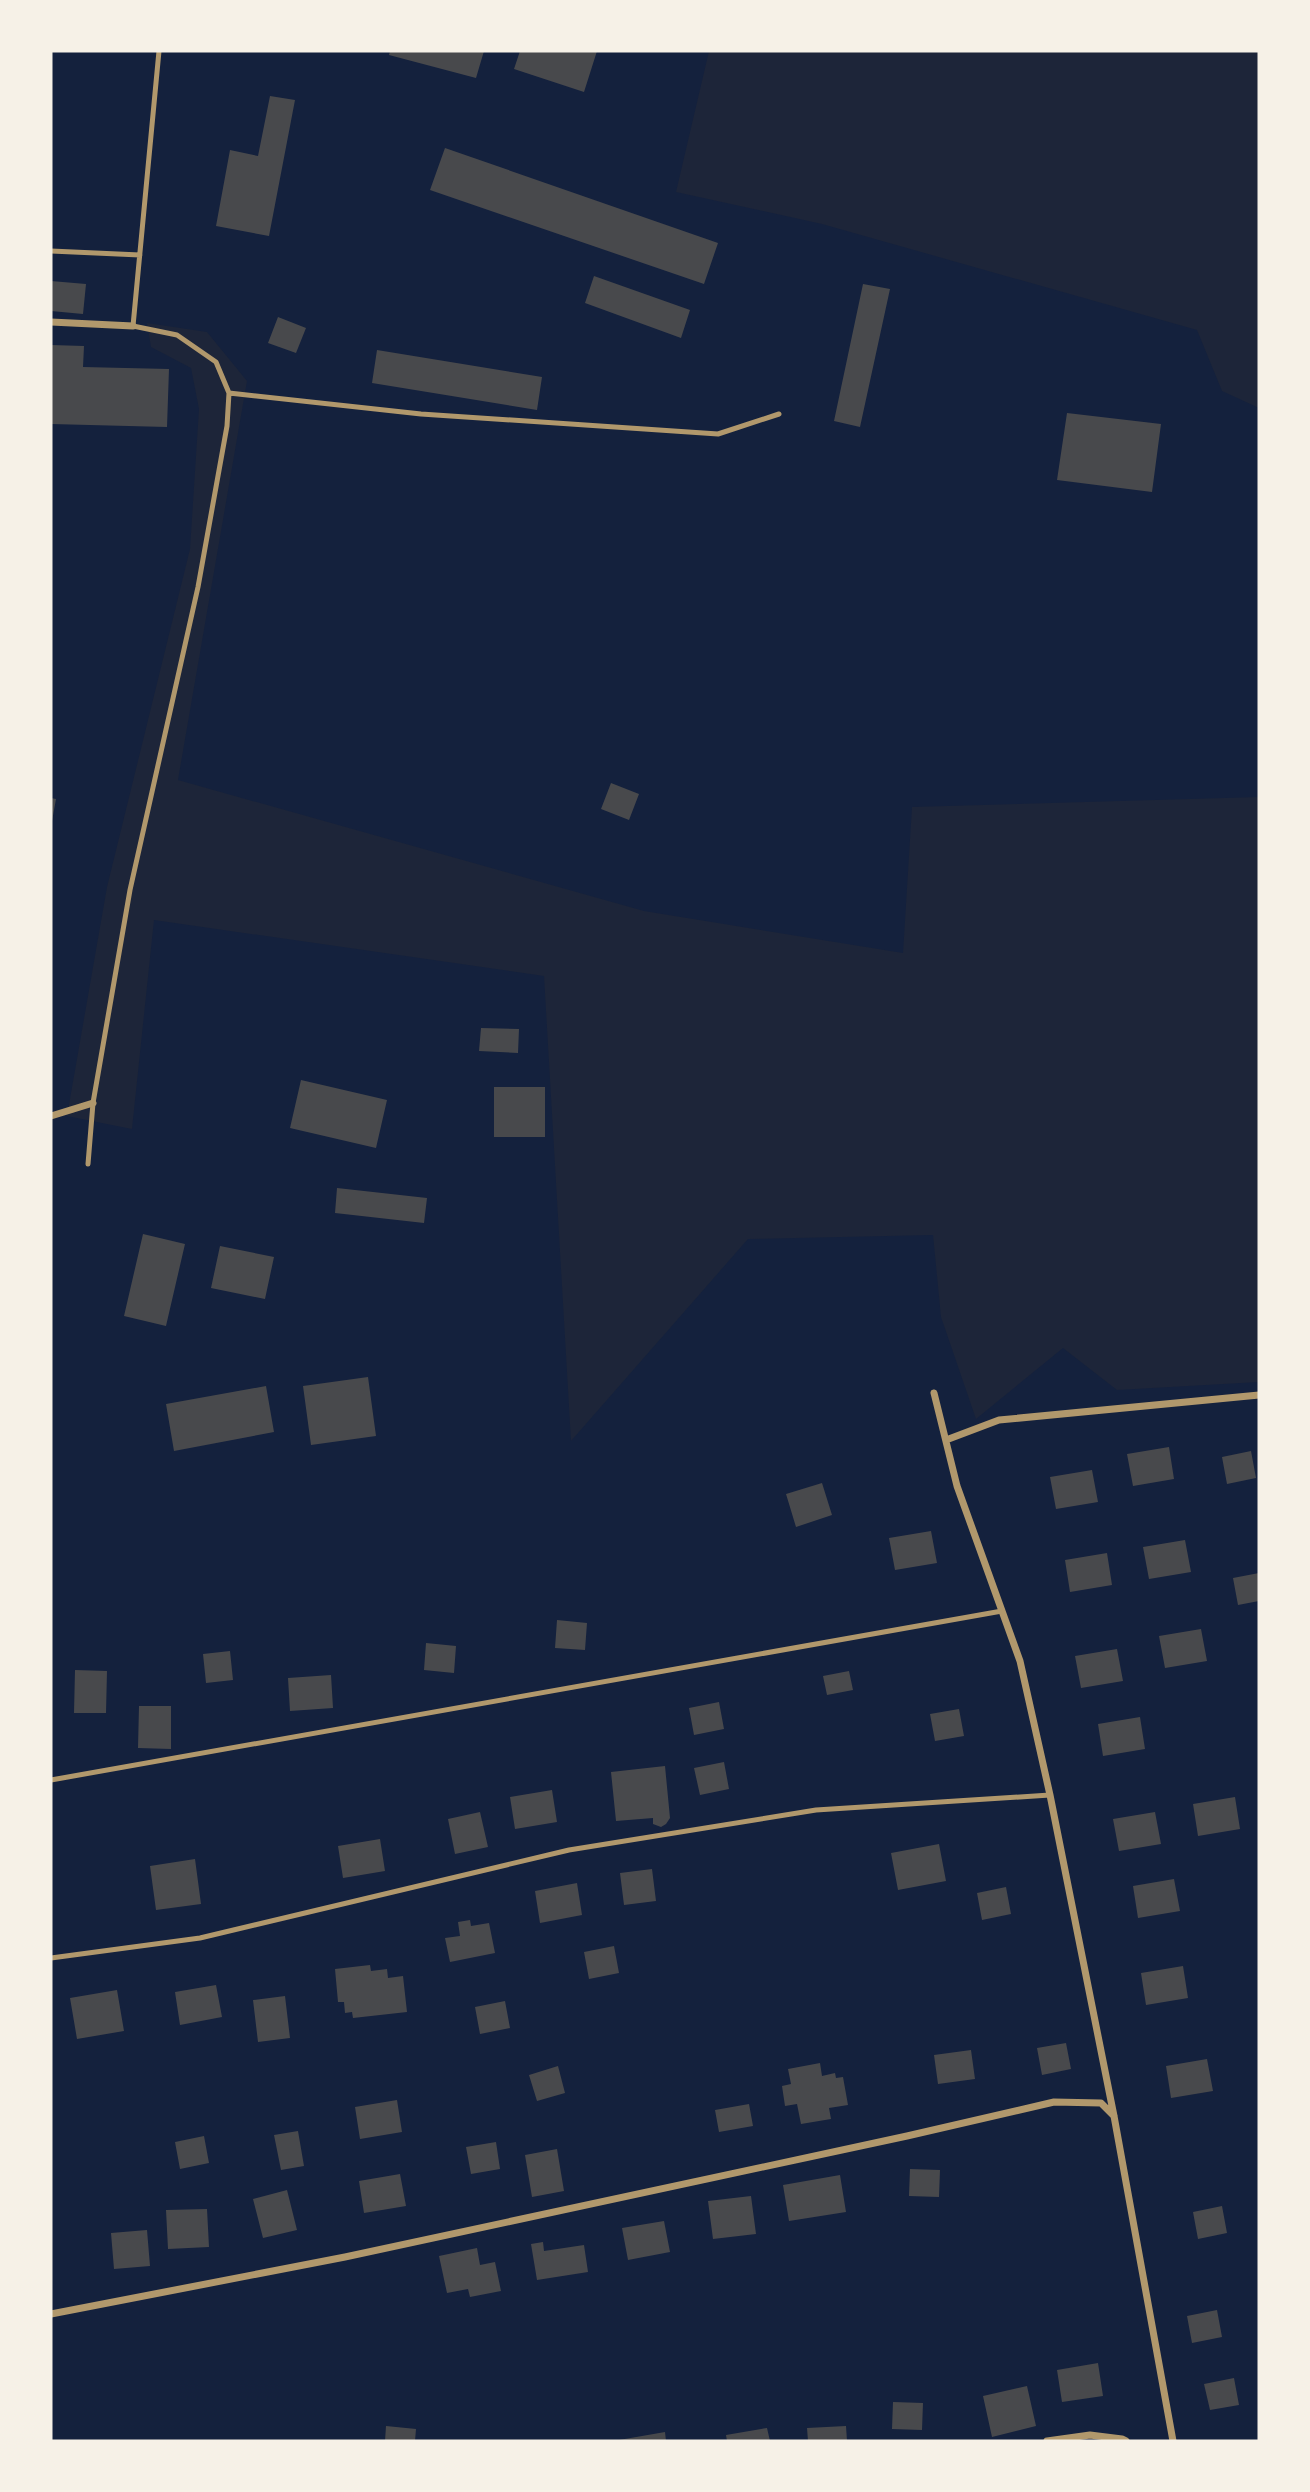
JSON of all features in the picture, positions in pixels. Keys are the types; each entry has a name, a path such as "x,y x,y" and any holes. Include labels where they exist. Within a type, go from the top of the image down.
{"street":[{"path":"51,322 134,326"},
{"path":"51,1116 93,1103"},
{"path":"934,1393 957,1486 1020,1661 1050,1795 1114,2116 1173,2441"},
{"path":"946,1440 999,1420 1259,1395"},
{"path":"51,2315 345,2257 1054,2102 1101,2103 1114,2116"},
{"path":"1048,2441 1090,2435 1126,2441"}],"lane":[{"path":"88,1164 93,1103 130,890 198,587 227,426 229,393 216,362 177,335 134,326 159,51"},
{"path":"51,251 140,255"},
{"path":"229,393 421,414 718,434 779,414"},
{"path":"51,1780 1002,1611"},
{"path":"51,1958 200,1938 582,1847 816,1811 1050,1795"}],"shaded area":[{"path":"709,51 1259,51 1259,408 1222,391 1197,330 822,224 676,192"},
{"path":"147,323 207,332 247,381 178,780 644,911 903,953 912,807 1259,797 1259,1382 1117,1390 1063,1348 976,1419 941,1317 933,1235 748,1239 571,1441 544,976 154,920 132,1129 67,1116 107,887 190,549 199,409 191,368 151,347"}],"building":[{"path":"390,51 484,51 476,78 389,55"},
{"path":"520,51 597,51 584,92 514,69"},
{"path":"270,96 295,100 269,236 216,226 230,150 258,156"},
{"path":"445,148 718,243 704,284 430,190"},
{"path":"594,276 690,310 681,338 585,303"},
{"path":"51,281 86,284 83,314 51,311"},
{"path":"863,284 890,289 860,427 834,421"},
{"path":"278,317 306,328 296,353 268,343"},
{"path":"51,345 84,346 83,367 169,369 167,427 51,424"},
{"path":"377,350 542,377 537,410 372,383"},
{"path":"1067,413 1161,424 1152,492 1057,480"},
{"path":"611,783 639,794 629,820 601,809"},
{"path":"51,798 56,799 52,821 51,821"},
{"path":"481,1028 519,1029 518,1053 479,1051"},
{"path":"301,1080 387,1100 376,1148 290,1128"},
{"path":"494,1087 545,1087 545,1137 494,1137"},
{"path":"337,1188 427,1198 424,1223 335,1213"},
{"path":"143,1234 185,1244 166,1326 124,1316"},
{"path":"220,1246 274,1257 265,1299 211,1288"},
{"path":"368,1377 376,1436 311,1445 303,1386"},
{"path":"266,1386 274,1432 174,1451 166,1404"},
{"path":"1169,1447 1174,1479 1133,1486 1127,1454"},
{"path":"1251,1451 1256,1478 1227,1484 1222,1457"},
{"path":"1092,1470 1098,1502 1056,1509 1050,1477"},
{"path":"822,1483 832,1515 796,1527 786,1494"},
{"path":"931,1531 937,1563 895,1570 889,1538"},
{"path":"1185,1540 1191,1572 1149,1579 1143,1547"},
{"path":"1107,1553 1112,1585 1070,1592 1065,1560"},
{"path":"1259,1573 1259,1601 1238,1605 1233,1578"},
{"path":"557,1620 587,1623 585,1650 555,1648"},
{"path":"1201,1629 1207,1661 1165,1668 1159,1636"},
{"path":"426,1643 456,1646 454,1673 424,1670"},
{"path":"1117,1649 1123,1681 1081,1688 1075,1656"},
{"path":"230,1651 233,1680 206,1683 203,1654"},
{"path":"75,1670 107,1671 106,1713 74,1713"},
{"path":"849,1671 853,1690 827,1695 823,1676"},
{"path":"331,1675 333,1708 290,1711 288,1678"},
{"path":"719,1702 724,1729 694,1735 689,1708"},
{"path":"139,1706 171,1706 171,1749 138,1748"},
{"path":"959,1709 964,1736 935,1741 930,1714"},
{"path":"1140,1717 1145,1749 1103,1756 1098,1724"},
{"path":"724,1762 729,1789 700,1795 694,1768"},
{"path":"665,1766 670,1818 666,1824 661,1827 653,1824 653,1818 616,1821 611,1772"},
{"path":"552,1790 557,1822 515,1829 510,1797"},
{"path":"1235,1797 1240,1829 1198,1836 1193,1804"},
{"path":"480,1812 488,1847 455,1854 448,1819"},
{"path":"1155,1812 1161,1844 1119,1851 1113,1819"},
{"path":"380,1839 385,1871 343,1878 338,1846"},
{"path":"939,1844 946,1881 898,1890 891,1853"},
{"path":"195,1859 201,1904 156,1910 150,1866"},
{"path":"652,1869 656,1901 624,1905 620,1873"},
{"path":"1174,1879 1180,1911 1138,1918 1133,1886"},
{"path":"577,1883 582,1915 540,1923 535,1891"},
{"path":"1006,1887 1011,1914 982,1920 977,1893"},
{"path":"470,1920 471,1926 489,1923 495,1953 450,1962 445,1938 460,1936 458,1922"},
{"path":"614,1946 619,1973 589,1979 584,1952"},
{"path":"370,1965 371,1971 387,1969 388,1978 403,1976 407,2012 353,2018 352,2012 345,2013 344,2002 338,2002 335,1969"},
{"path":"1183,1966 1188,1998 1146,2005 1141,1973"},
{"path":"216,1985 222,2017 180,2025 175,1992"},
{"path":"117,1990 124,2031 77,2039 70,1998"},
{"path":"285,1996 290,2038 258,2042 253,2000"},
{"path":"505,2001 510,2028 480,2034 475,2007"},
{"path":"1066,2043 1071,2069 1042,2075 1037,2048"},
{"path":"971,2050 975,2079 938,2084 934,2055"},
{"path":"1207,2059 1213,2091 1171,2098 1166,2066"},
{"path":"820,2063 822,2076 835,2073 836,2078 843,2077 848,2105 829,2108 831,2119 801,2124 797,2104 785,2106 782,2086 791,2084 788,2069"},
{"path":"558,2066 565,2093 537,2101 529,2075"},
{"path":"397,2100 402,2132 360,2139 355,2107"},
{"path":"749,2104 753,2126 719,2132 715,2110"},
{"path":"298,2131 304,2166 281,2170 274,2135"},
{"path":"204,2136 209,2163 180,2169 175,2142"},
{"path":"496,2142 500,2169 471,2174 466,2147"},
{"path":"557,2149 564,2191 532,2197 525,2155"},
{"path":"910,2169 940,2170 939,2197 909,2196"},
{"path":"400,2174 406,2206 364,2213 359,2181"},
{"path":"840,2175 846,2212 789,2221 783,2185"},
{"path":"287,2190 297,2230 263,2238 253,2199"},
{"path":"751,2196 756,2234 713,2239 708,2201"},
{"path":"1222,2206 1227,2233 1198,2239 1193,2212"},
{"path":"207,2209 209,2247 168,2249 166,2210"},
{"path":"664,2221 670,2252 628,2260 622,2228"},
{"path":"147,2230 150,2266 114,2269 111,2233"},
{"path":"543,2242 544,2251 584,2245 588,2272 537,2280 531,2244"},
{"path":"477,2248 480,2265 495,2262 501,2291 470,2297 468,2289 447,2293 439,2256"},
{"path":"1217,2310 1222,2337 1192,2343 1187,2316"},
{"path":"1098,2363 1103,2396 1062,2402 1057,2370"},
{"path":"1234,2378 1239,2405 1210,2410 1204,2384"},
{"path":"1027,2386 1036,2426 992,2437 983,2396"},
{"path":"893,2402 923,2403 922,2430 892,2429"},
{"path":"386,2426 416,2429 415,2441 385,2441"},
{"path":"846,2426 847,2441 808,2441 807,2428"},
{"path":"767,2428 770,2441 727,2441 726,2435"},
{"path":"665,2432 666,2441 619,2441 619,2440"}]}
